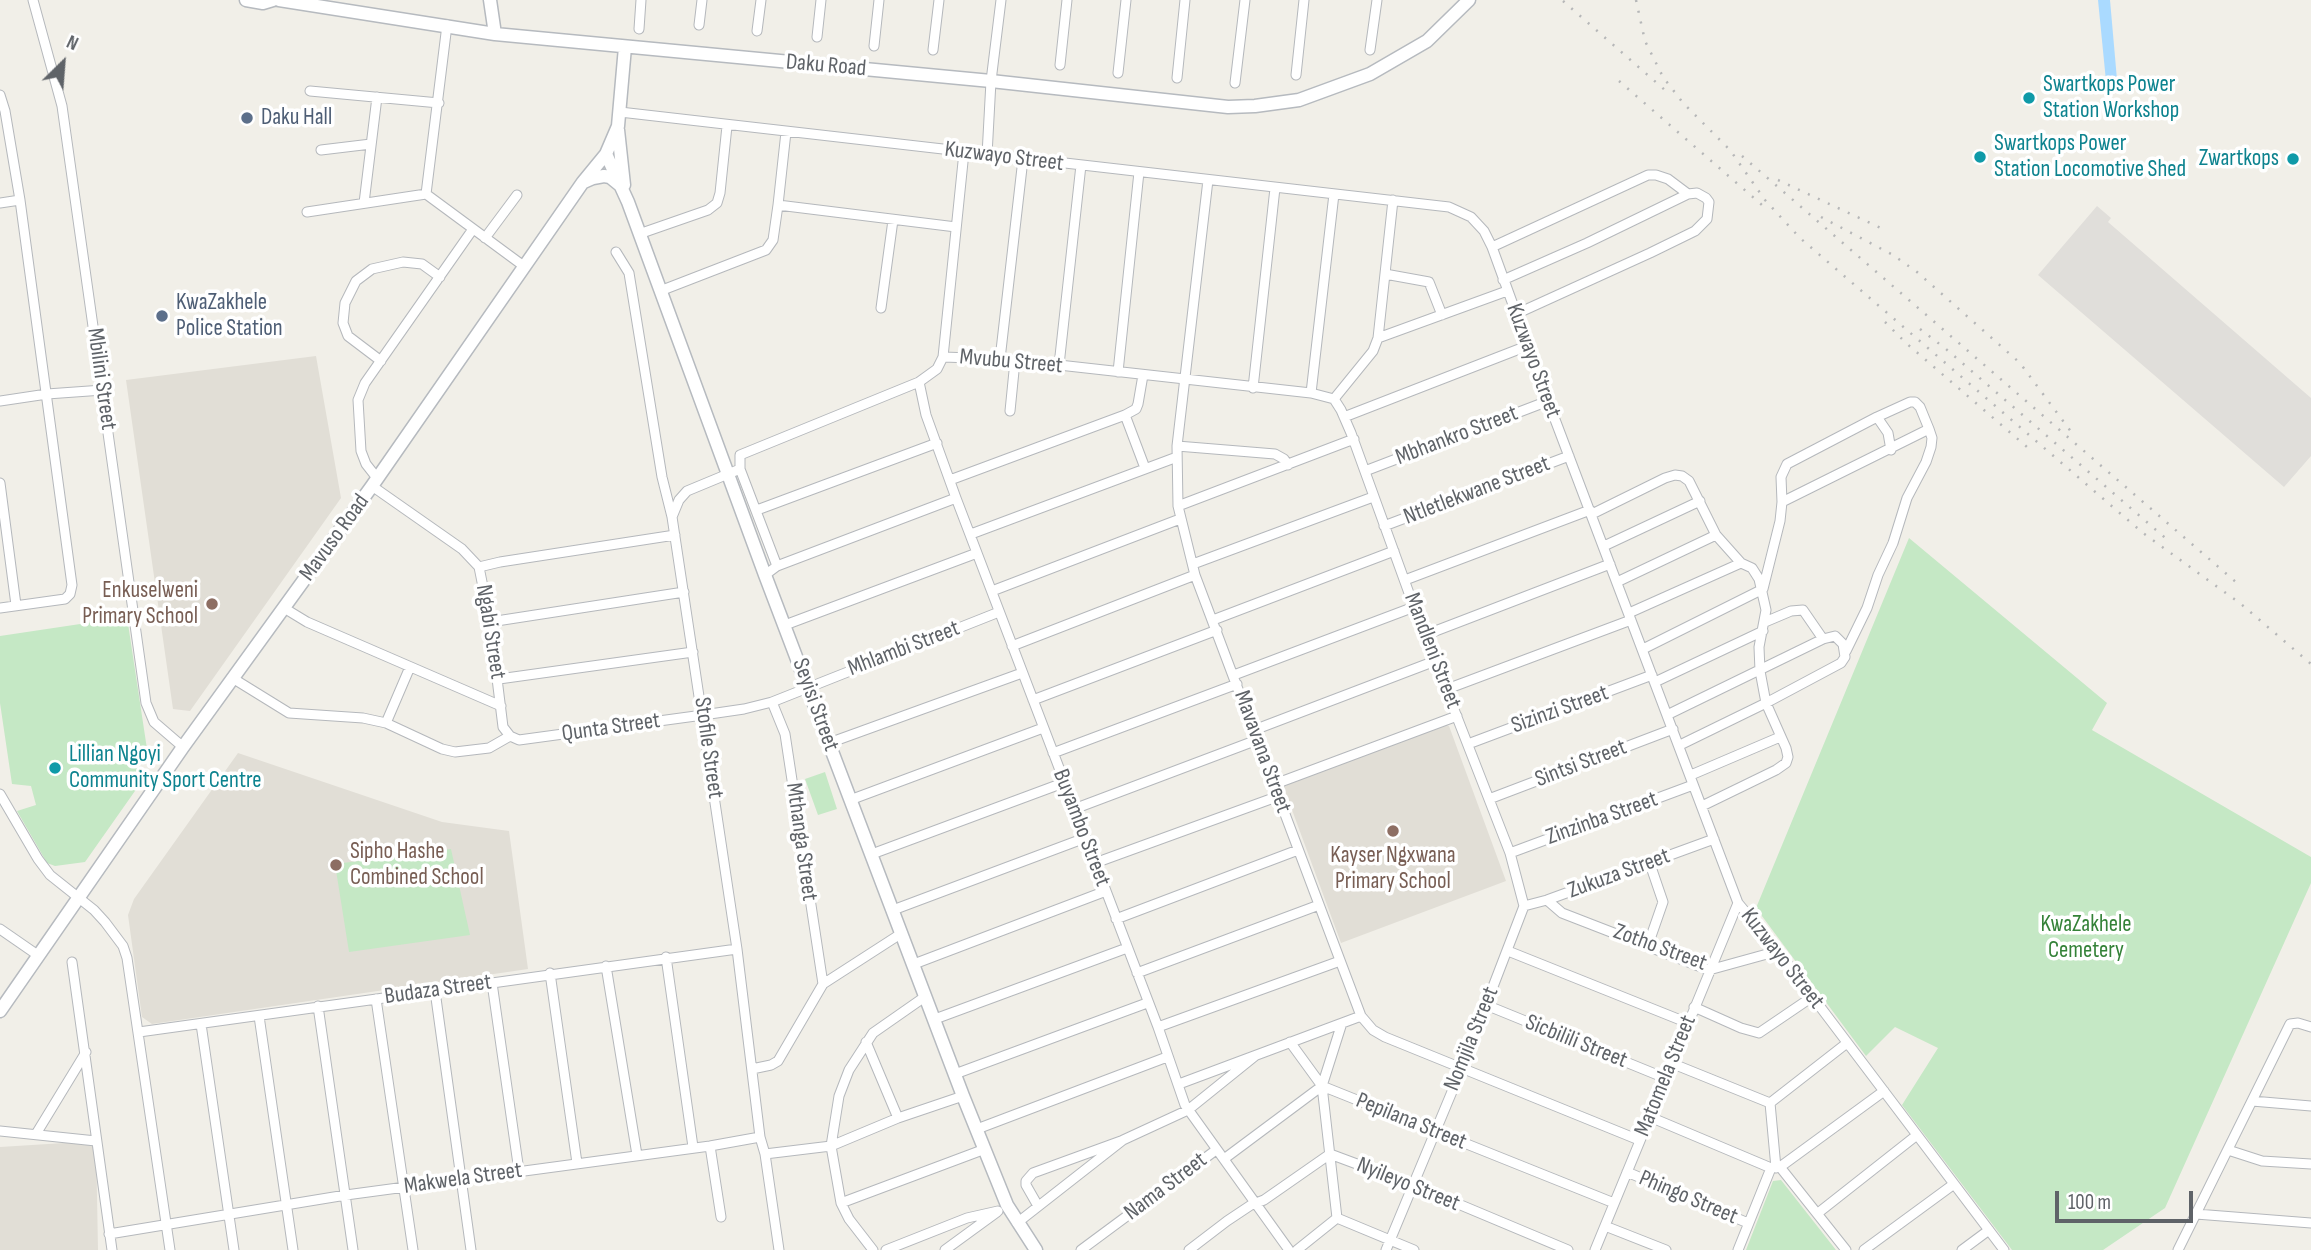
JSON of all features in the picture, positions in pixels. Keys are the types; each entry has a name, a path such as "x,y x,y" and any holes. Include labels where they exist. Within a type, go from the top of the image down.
{"street":[{"name":"Mbilini Street","path":"33,0 62,106 146,703 153,722 183,747"},
{"path":"246,0 264,3 273,0"},
{"path":"491,0 495,34"},
{"path":"639,29 641,0"},
{"path":"699,25 702,0"},
{"path":"757,31 761,0"},
{"path":"817,37 821,0"},
{"path":"874,46 879,0"},
{"path":"933,50 939,0"},
{"path":"987,155 991,81 1001,0"},
{"path":"1060,65 1067,0"},
{"path":"1118,73 1126,0"},
{"path":"1177,78 1185,0"},
{"path":"1235,83 1245,0"},
{"path":"1296,75 1304,0"},
{"path":"1370,50 1377,0"},
{"name":"Daku Road","path":"288,1 495,34 991,81 1209,106 1241,107 1298,100 1370,74 1427,41 1469,0"},
{"path":"426,194 447,25"},
{"name":"Mavuso Road","path":"1,1006 39,956 183,747 375,482 583,182 606,154 619,119 625,47"},
{"path":"310,91 439,103"},
{"path":"0,95 20,200 72,585 70,594 65,599 0,608"},
{"path":"364,203 377,97"},
{"path":"619,119 622,176 628,202"},
{"name":"Kuzwayo Street","path":"619,119 786,132 1393,200 1449,207 1462,211 1478,223 1492,247 1738,903 1778,951 2004,1250"},
{"path":"639,234 708,210 717,204 727,126"},
{"path":"660,291 766,250 773,240 786,132"},
{"path":"321,150 371,144"},
{"path":"0,149 11,148"},
{"path":"943,357 964,152"},
{"name":"Seyisi Street","path":"606,154 628,202 660,291 734,472 765,575 985,1149 1003,1208 1036,1250"},
{"path":"1000,359 1023,159"},
{"path":"1059,365 1081,165"},
{"path":"1118,372 1139,172"},
{"path":"1492,247 1648,175 1668,179 1688,194"},
{"path":"583,182 604,176 610,177 621,186"},
{"name":"Mavavana Street","path":"1208,180 1177,446 1180,519 1195,575 1361,1016 1373,1030 1385,1037 1639,1140"},
{"path":"1253,388 1275,188"},
{"path":"1503,280 1688,194 1696,192 1709,202 1707,219 1700,228 1516,314"},
{"path":"307,212 426,194 525,267"},
{"path":"1311,393 1334,194"},
{"path":"485,238 517,195"},
{"path":"0,203 20,200"},
{"path":"1334,400 1370,355 1378,338 1393,200"},
{"path":"778,205 956,227"},
{"path":"881,308 893,220"},
{"path":"375,482 362,451 358,400 365,383 473,229"},
{"name":"Stofile Street","path":"616,252 629,273 662,477 675,535 737,948 760,1137 765,1154 779,1250"},
{"path":"380,361 348,336 342,323 345,303 356,281 372,269 403,262 422,264 440,277"},
{"path":"1385,274 1429,282 1443,315"},
{"path":"1378,338 1507,291"},
{"path":"1344,417 1527,346"},
{"name":"Mvubu Street","path":"734,472 740,455 919,382 937,369 943,357 1059,365 1311,393 1334,400"},
{"path":"1010,411 1015,361"},
{"path":"950,480 1125,415 1139,404 1143,375"},
{"name":"Buyambo Street","path":"919,382 926,415 956,498 1188,1110 1289,1250"},
{"path":"0,401 103,390"},
{"name":"Mandleni Street","path":"1334,400 1354,439 1414,607 1510,853 1524,906"},
{"name":"Mbhankro Street","path":"1366,471 1548,401"},
{"path":"1643,649 1763,589 1780,521 1781,477 1787,464 1910,402 1915,402 1920,407 1932,443 1929,455 1907,498 1893,542 1842,663 1766,704 1680,745"},
{"path":"1125,415 1145,468"},
{"path":"1877,418 1888,433 1891,450"},
{"path":"1782,502 1929,429"},
{"path":"1178,506 1354,439"},
{"path":"757,510 937,443"},
{"path":"1177,446 1275,454 1288,465"},
{"name":"Ntletlekwane Street","path":"1384,526 1569,456"},
{"path":"971,534 1177,457"},
{"path":"672,517 679,500 687,491 734,472 757,510 777,566"},
{"path":"1405,580 1591,512 1675,475 1689,481 1716,535 1741,563 1752,568 1763,589 1766,610 1759,647 1760,671 1766,704 1788,753 1782,766 1702,806"},
{"name":"Ngabi Street","path":"375,482 462,549 479,567 499,679 503,727 514,738"},
{"path":"0,483 16,605"},
{"path":"1193,564 1373,497"},
{"path":"765,575 777,566 956,498"},
{"path":"1604,546 1700,501"},
{"path":"992,591 1180,519"},
{"path":"479,567 675,535"},
{"path":"1617,582 1716,535"},
{"path":"1213,620 1394,551"},
{"path":"785,625 977,553"},
{"path":"1447,689 1630,617 1741,563"},
{"path":"1425,635 1610,564"},
{"path":"1012,646 1195,575"},
{"path":"490,622 684,592"},
{"path":"1053,753 1414,607"},
{"path":"284,608 307,622 501,706"},
{"name":"Sizinzi Street","path":"1468,744 1654,679 1764,627 1791,611 1805,611 1823,639"},
{"name":"Mhlambi Street","path":"772,702 808,685 999,612"},
{"path":"1032,700 1217,630"},
{"path":"1667,715 1823,639 1837,636 1846,651"},
{"path":"499,679 693,652"},
{"path":"1254,730 1435,662"},
{"path":"386,723 411,667"},
{"path":"830,743 1022,673"},
{"name":"Qunta Street","path":"234,679 289,713 363,718 386,723 442,749 455,752 489,748 514,738 703,715 772,702"},
{"name":"Mthanga Street","path":"772,702 785,734 823,984"},
{"path":"1275,784 1457,716"},
{"path":"850,800 1043,728"},
{"name":"Sintsi Street","path":"1489,799 1673,729"},
{"name":"Zinzinba Street","path":"1510,853 1692,780 1780,737"},
{"path":"1074,809 1257,740"},
{"path":"872,854 1063,783"},
{"path":"0,794 3,804 50,875 105,922 123,946 139,1032 170,1250"},
{"path":"1095,863 1279,796"},
{"path":"893,910 1085,838"},
{"name":"Zukuza Street","path":"1524,906 1650,864 1714,839"},
{"path":"1116,919 1298,850"},
{"path":"1648,945 1663,902 1650,864"},
{"path":"914,964 1106,891"},
{"name":"Zotho Street","path":"1547,900 1562,913 1709,970 1778,951"},
{"name":"Matomela Street","path":"1595,1250 1738,903"},
{"path":"1137,973 1320,905"},
{"name":"Nomjila Street","path":"1386,1250 1461,1070 1524,906"},
{"path":"0,929 39,956"},
{"path":"752,1069 778,1061 823,984 902,933"},
{"path":"935,1019 1127,947"},
{"name":"Budaza Street","path":"139,1032 737,948"},
{"path":"1508,951 1688,1023"},
{"path":"666,957 693,1147"},
{"path":"1158,1027 1340,961"},
{"path":"72,962 111,1250"},
{"path":"606,966 637,1155"},
{"path":"550,974 577,1163"},
{"path":"492,983 519,1171"},
{"path":"435,991 471,1250"},
{"path":"873,1250 849,1219 841,1203 831,1146 843,1083 866,1042 877,1029 926,996"},
{"path":"1694,1007 1750,1032 1759,1033 1812,997"},
{"path":"376,999 413,1250"},
{"path":"955,1074 1147,1003"},
{"name":"Sicbilili Street","path":"1486,1005 1665,1078"},
{"path":"318,1006 353,1250"},
{"path":"259,1016 293,1250"},
{"path":"1179,1084 1361,1016"},
{"path":"1337,1218 1322,1086 1342,1023"},
{"path":"2178,1250 2289,1025 2294,1023 2311,1027"},
{"path":"201,1024 234,1250"},
{"path":"866,1042 898,1118"},
{"path":"1290,1042 1322,1086"},
{"path":"1770,1103 1847,1043"},
{"path":"36,1134 86,1052"},
{"path":"1038,1206 1026,1185 1033,1173 1123,1140 1188,1110 1255,1056"},
{"path":"977,1129 1167,1057"},
{"path":"1671,1063 1770,1103"},
{"path":"1224,1158 1322,1086"},
{"name":"Pepilana Street","path":"1322,1086 1614,1203"},
{"path":"1738,1250 1748,1223 1776,1168 1884,1091"},
{"path":"765,1154 831,1146 898,1118 963,1096"},
{"path":"2252,1101 2311,1105"},
{"path":"1770,1103 1776,1168"},
{"path":"1650,1117 1776,1168 1818,1213 1846,1250"},
{"path":"0,1132 96,1141"},
{"path":"1818,1213 1917,1135"},
{"name":"Makwela Street","path":"109,1234 346,1195 760,1137"},
{"path":"1017,1223 1123,1140"},
{"path":"710,1146 721,1217"},
{"path":"841,1203 985,1149"},
{"name":"Nama Street","path":"1082,1250 1216,1150"},
{"path":"2228,1150 2262,1161 2311,1164"},
{"name":"Nyileyo Street","path":"1189,1250 1227,1221 1330,1154 1413,1185 1568,1250"},
{"name":"Phingo Street","path":"1627,1172 1748,1223"},
{"path":"1864,1250 1954,1184"},
{"path":"886,1250 967,1218 1003,1208"},
{"path":"945,1250 1003,1208"},
{"path":"2196,1214 2311,1223"},
{"path":"1337,1218 1414,1250"},
{"path":"1297,1250 1337,1218"},
{"path":"1605,1226 1666,1250"},
{"path":"1962,1250 1989,1230"}],"shaded area":[{"path":"2097,206 2111,218 2108,222 2311,398 2311,456 2284,487 2038,275"},
{"name":"Enkuselweni Primary School","path":"316,356 341,498 190,711 173,709 126,380"},
{"name":"Kayser Ngxwana Primary School","path":"1439,722 1449,726 1506,881 1341,943 1281,780"},
{"name":"Sipho Hashe Combined School","path":"238,753 442,822 509,831 528,969 152,1024 142,1017 128,915 134,899"},
{"path":"96,1141 98,1250 0,1250 0,1147"}],"green space":[{"name":"KwaZakhele Cemetery","path":"1909,538 2107,703 2092,730 2311,857 2311,883 2165,1208 2103,1250 2012,1250 1902,1105 1938,1048 1895,1027 1866,1056 1756,908"},
{"path":"127,617 147,749 137,750 142,781 85,862 55,866 47,863 17,811 36,805 31,786 12,784 0,703 0,636"},
{"path":"825,772 837,809 818,815 805,779"},
{"path":"451,849 470,935 349,952 335,864"},
{"path":"1781,1180 1836,1250 1746,1250 1773,1181"}],"water":[{"path":"2098,0 2110,0 2118,91 2106,81"}],"railway":[{"path":"1636,0 1645,41 1663,77 1683,103 1730,150 1765,200 1800,238 2143,533 2241,604 2311,664"},
{"path":"1563,1 1666,91"},
{"path":"1619,81 1762,205"},
{"path":"1742,156 2237,583"},
{"path":"1778,180 1883,229"},
{"path":"1821,217 1893,255 1917,272 2020,363 2072,433"},
{"path":"1885,322 2027,447"},
{"path":"1920,329 2170,542"}],"place":[{"name":"Swartkops Power Station Workshop","path":"2029,98"},
{"name":"Daku Hall","path":"247,118"},
{"name":"Swartkops Power Station Locomotive Shed","path":"1980,157"},
{"name":"Zwartkops","path":"2293,159"},
{"name":"KwaZakhele Police Station","path":"162,316"},
{"name":"Enkuselweni Primary School","path":"212,604"},
{"name":"Lillian Ngoyi Community Sport Centre","path":"55,768"},
{"name":"Kayser Ngxwana Primary School","path":"1393,831"},
{"name":"Sipho Hashe Combined School","path":"336,865"}]}
